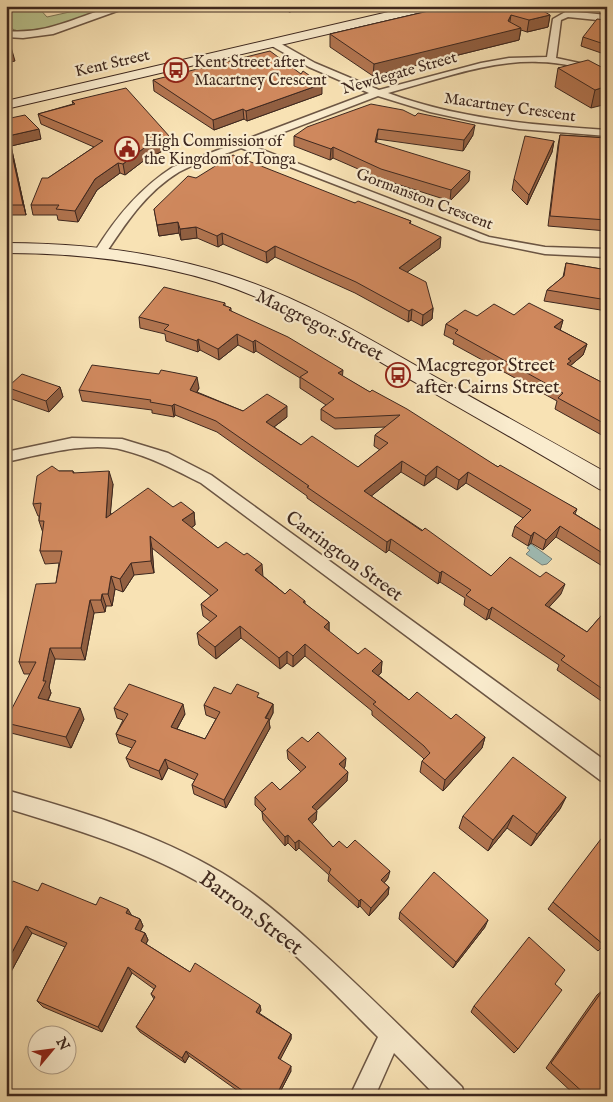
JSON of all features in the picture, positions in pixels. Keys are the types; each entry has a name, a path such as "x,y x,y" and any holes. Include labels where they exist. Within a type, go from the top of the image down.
{"street":[{"path":"99,6 108,10"},
{"path":"6,34 20,37 54,32 108,10 127,6"},
{"name":"Kent Street","path":"6,105 431,6"},
{"path":"551,61 557,19 567,14 607,18"},
{"name":"Macartney Crescent","path":"272,43 316,68 374,94 444,113 486,121 607,133"},
{"name":"Newdegate Street","path":"100,253 121,218 157,180 177,169 239,144 374,94 480,66 509,61 551,61 607,72"},
{"name":"Gormanston Crescent","path":"239,144 485,239 524,249 562,254 607,252"},
{"name":"Macgregor Street","path":"6,248 100,253 189,270 237,284 289,304 346,334 607,483"},
{"name":"Carrington Street","path":"6,458 72,443 122,444 163,456 206,479 607,774"},
{"name":"Carrington Street","path":"6,466 31,453"},
{"name":"Barron Street","path":"6,799 83,821 150,847 215,881 272,922 325,969 453,1096"},
{"path":"362,1096 390,1034"}],"green space":[{"path":"6,6 37,6 47,17 92,7 94,10 74,23 35,32 25,32 6,27"}],"water":[{"path":"531,544 552,559 547,564 542,565 526,554 530,550 527,548"}],"building":[{"path":"450,6 535,6 550,15 529,20 511,15 508,21 521,28 374,64 330,34"},
{"path":"597,19 607,20 607,45 583,37"},
{"path":"6,41 11,47 6,48"},
{"path":"270,51 301,74 303,71 322,84 246,111 243,109 213,120 153,80"},
{"path":"588,60 607,70 607,86 595,90 558,68"},
{"path":"126,88 170,137 144,148 123,164 118,163 95,179 75,211 56,209 59,205 31,205 42,178 48,178 103,141 38,114 75,104 72,101"},
{"path":"371,104 403,110 415,116 418,113 475,125 464,140 378,129 375,142 470,171 451,190 381,169 333,147 331,149 294,136 307,127"},
{"path":"25,115 39,129 8,136 23,205 6,205 6,119"},
{"path":"560,135 607,138 607,220 550,216"},
{"path":"525,136 554,141 529,195 514,179"},
{"path":"233,155 355,203 358,201 411,221 409,223 441,237 399,268 426,282 433,308 423,315 412,309 409,311 356,282 275,246 266,252 222,233 217,236 196,227 180,229 178,222 157,225 154,209 188,176 196,178"},
{"path":"566,263 607,270 607,300 547,290 564,276"},
{"path":"164,287 225,303 223,305 231,308 229,310 288,337 343,370 338,373 370,392 372,390 407,409 498,467 500,465 577,509 573,513 607,534 607,556 560,526 546,540 534,532 531,536 515,526 531,510 468,472 459,480 437,466 426,476 402,461 364,491 422,531 425,528 491,576 510,557 540,577 546,572 565,584 545,605 587,632 607,609 607,692 561,660 565,656 492,607 489,610 466,595 471,590 442,571 440,573 391,539 387,542 216,421 174,404 172,406 150,402 151,400 79,390 92,365 159,374 161,370 197,377 190,390 243,411 267,394 287,406 266,422 301,445 312,436 358,467 388,443 375,435 400,415 335,418 321,409 334,399 300,377 308,372 255,340 253,342 237,334 218,349 198,339 197,341 164,330 169,325 139,317"},
{"path":"529,303 563,320 554,327 587,344 568,359 571,361 567,364 605,384 607,383 607,425 558,398 563,393 455,333 458,330 446,324 465,310 477,316 494,304 514,315"},
{"path":"22,374 60,387 46,401 6,387 6,381 10,385"},
{"path":"52,466 59,471 73,471 73,473 109,471 106,518 148,488 173,507 181,502 194,512 182,520 218,548 226,542 244,555 247,553 262,564 255,570 285,594 290,589 305,601 303,602 329,622 324,627 358,654 365,648 382,661 372,671 409,700 417,692 451,719 456,714 485,737 445,780 422,761 430,753 424,746 373,704 376,702 305,644 293,656 287,651 279,658 240,626 215,647 197,633 217,616 201,604 218,590 150,536 151,561 131,563 120,579 111,576 108,594 102,594 101,600 90,600 81,648 50,648 43,681 46,681 38,698 80,708 66,737 6,723 36,662 19,662 36,584 56,583 62,551 40,551 44,521 39,521 41,503 33,504 37,476"},
{"path":"129,684 183,704 171,727 205,739 220,712 204,705 214,687 231,694 237,684 259,693 257,697 273,704 265,718 269,719 224,800 192,785 198,774 165,759 159,771 126,758 136,741 116,734 128,714 114,708"},
{"path":"318,732 346,758 339,764 348,772 312,807 317,811 308,819 333,847 339,841 347,848 355,840 390,871 381,880 389,887 371,908 361,899 359,901 329,873 331,869 299,840 295,843 288,835 285,837 262,812 266,809 255,797 272,782 280,790 306,767 287,750 302,737 308,742"},
{"path":"513,757 566,797 537,834 513,815 493,840 463,816"},
{"path":"607,831 607,941 604,945 553,902"},
{"path":"434,872 488,920 456,962 400,912"},
{"path":"13,881 38,891 42,883 96,905 100,897 128,909 126,913 140,919 135,929 145,933 141,941 190,972 195,963 260,1005 256,1012 291,1034 278,1058 291,1066 276,1096 245,1096 246,1093 186,1051 182,1058 136,1027 155,997 151,994 156,986 128,967 98,1027 37,1001 67,943 26,926 6,964 6,894"},
{"path":"529,937 565,970 555,984 562,990 518,1049 474,1006"},
{"path":"603,990 607,993 607,1096 587,1096 551,1063"}],"place":[{"name":"Kent Street after Macartney Crescent","path":"176,70"},
{"name":"High Commission of the Kingdom of Tonga","path":"127,149"},
{"name":"Macgregor Street after Cairns Street","path":"398,375"}]}
